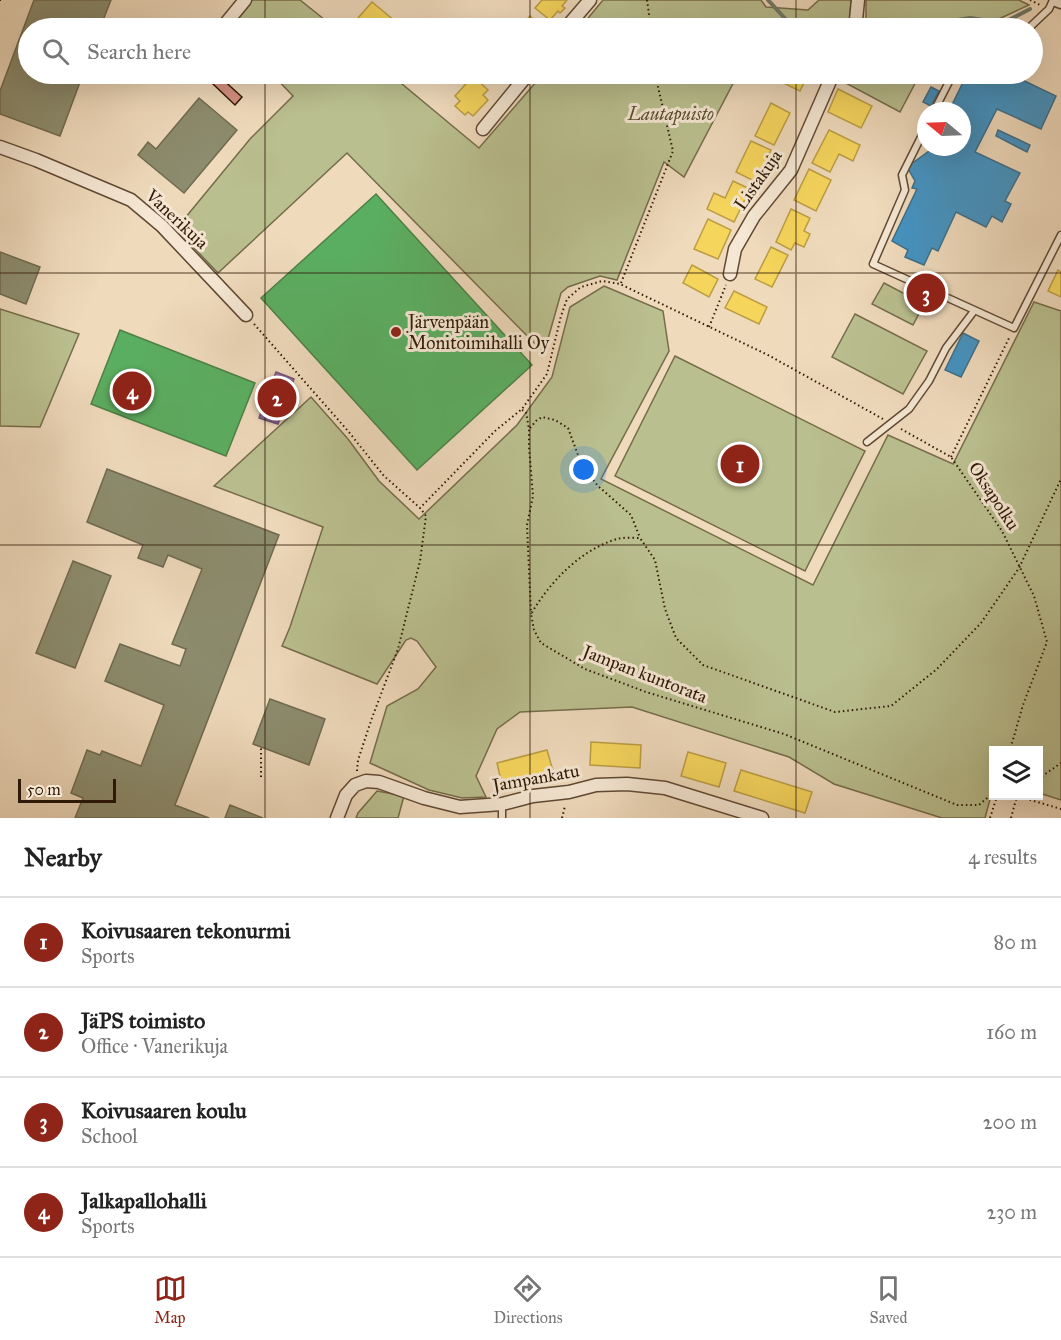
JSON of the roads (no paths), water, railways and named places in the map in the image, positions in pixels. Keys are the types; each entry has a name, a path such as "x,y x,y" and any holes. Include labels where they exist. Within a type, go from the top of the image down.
{"street":[{"path":"230,18 245,0"},
{"path":"575,18 590,0"},
{"path":"856,18 858,0"},
{"path":"1055,0 1061,2"},
{"path":"483,129 520,84"},
{"name":"Listakuja","path":"730,274 735,249 754,216 791,170 828,84"},
{"name":"Vanerikuja","path":"0,147 131,200 162,226 246,315"},
{"name":"Jampankatu","path":"337,818 346,795 355,785 366,781 379,782 424,798 460,807 502,804 596,785 627,784 665,788 738,814 762,818"}],"lane":[{"path":"1040,18 1055,0"},
{"path":"939,102 948,84"},
{"path":"917,145 902,175 905,190 873,264 1014,328 1061,235"},
{"path":"867,442 909,409 929,381 946,348 974,311"},
{"path":"502,804 502,818"}],"waterway":[{"path":"768,0 784,18"},
{"path":"1013,18 1030,9"}],"place":[{"name":"Koivusaaren koulu","path":"926,293"},
{"name":"Järvenpään Monitoimihalli Oy","path":"396,332"},
{"name":"Jalkapallohalli","path":"132,391"},
{"name":"JäPS toimisto","path":"277,398"},
{"name":"Koivusaaren tekonurmi","path":"740,464"}],"park label":[{"name":"Lautapuisto","path":"671,114"}]}
